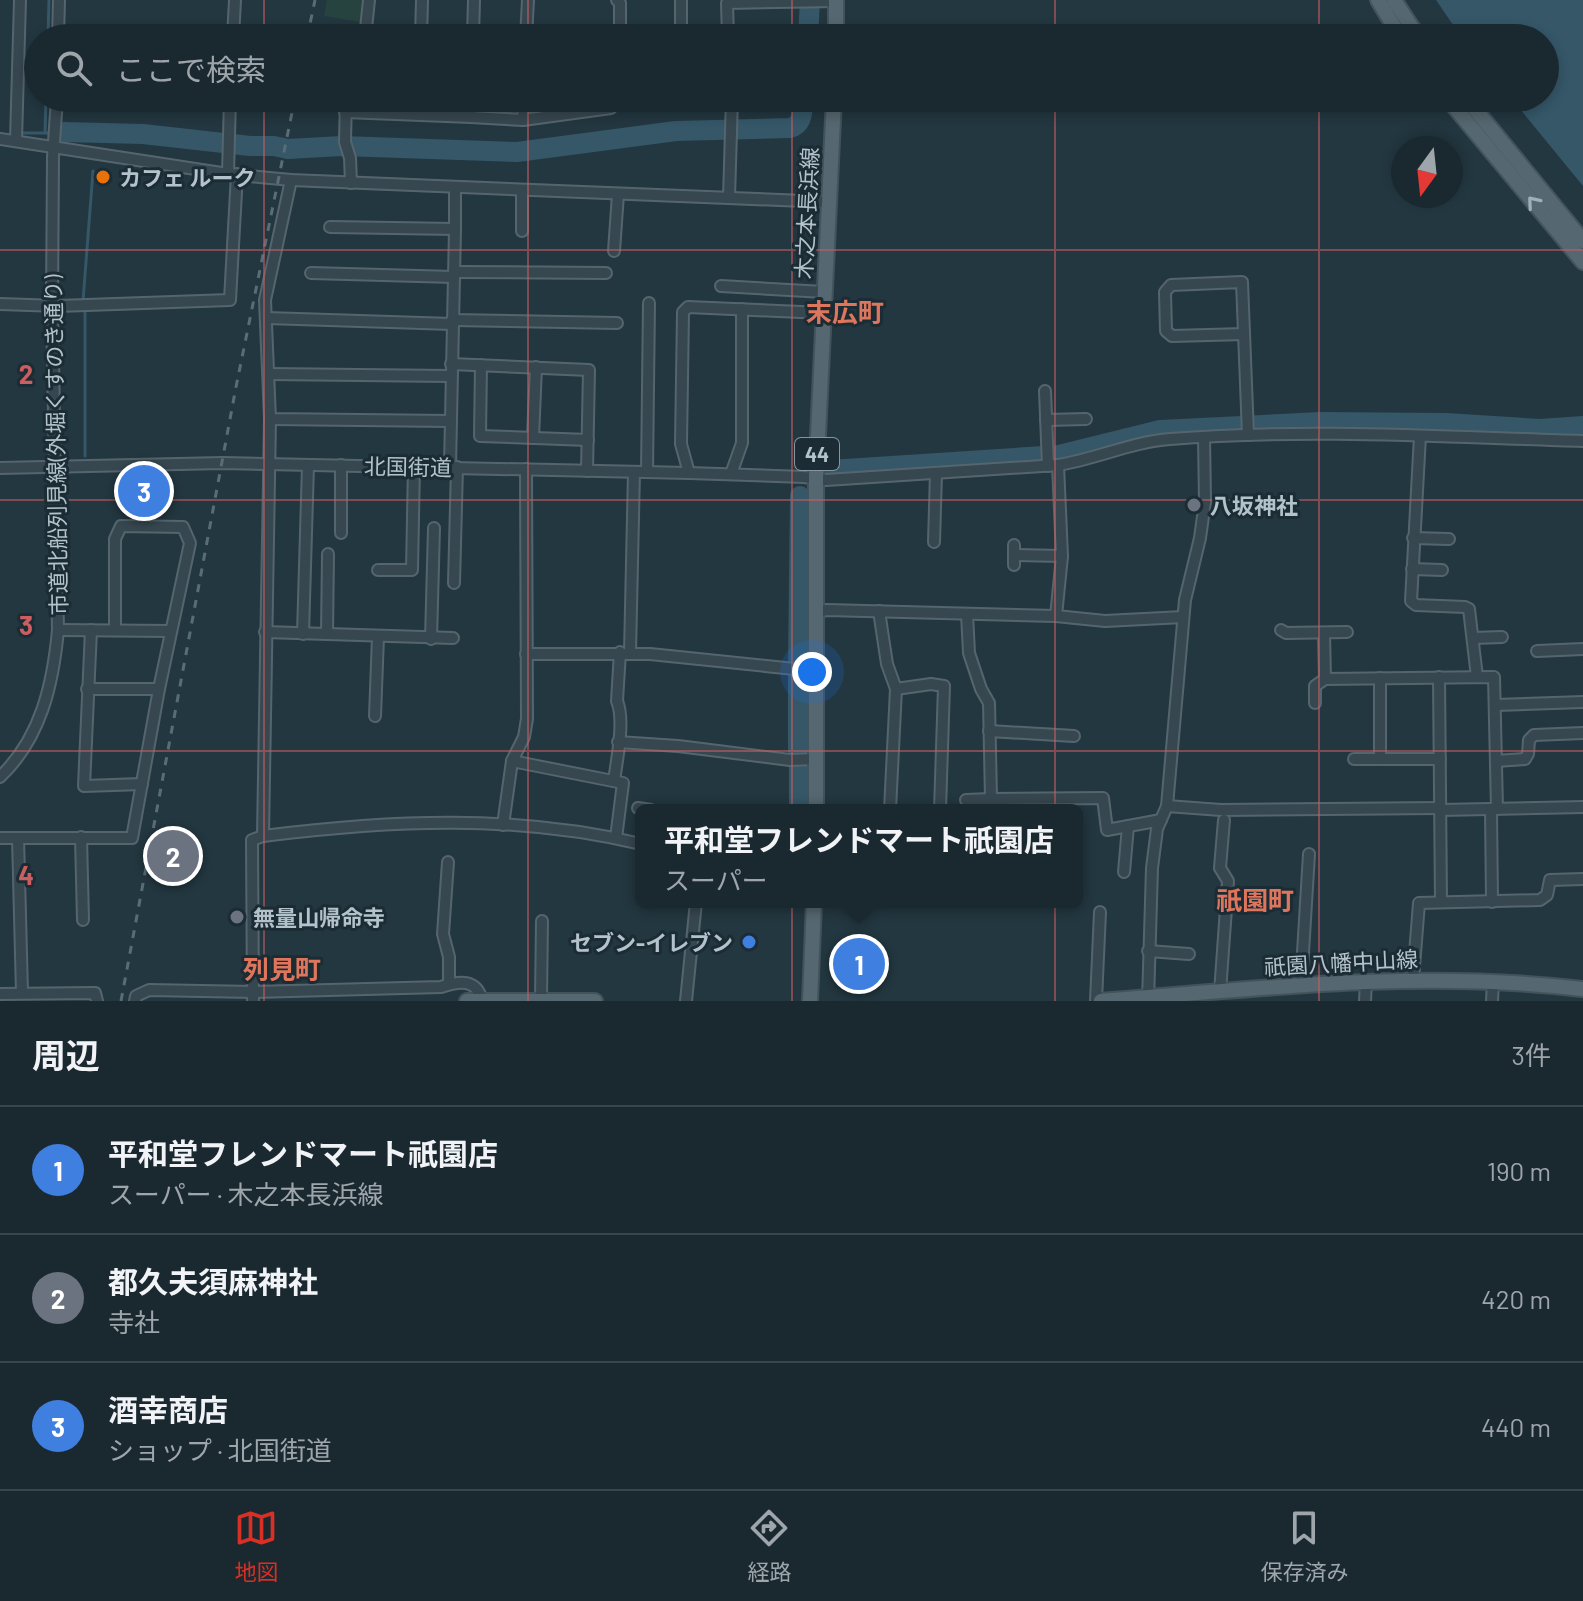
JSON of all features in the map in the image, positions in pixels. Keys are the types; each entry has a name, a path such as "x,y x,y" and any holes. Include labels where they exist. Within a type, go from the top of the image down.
{"main road":[{"path":"1378,0 1393,24"},
{"path":"1394,0 1410,24"},
{"path":"831,1 834,24"},
{"name":"木之本長浜線","path":"816,804 816,478 833,112"},
{"path":"1459,112 1583,262"},
{"path":"1477,112 1583,241"},
{"path":"810,1001 814,908"},
{"name":"祇園八幡中山線","path":"1099,1001 1413,979 1493,981 1583,989"},
{"path":"467,1001 595,1001"}],"street":[{"path":"16,140 20,0"},
{"path":"58,24 59,0"},
{"path":"234,24 235,0"},
{"path":"366,24 369,0"},
{"path":"421,24 422,0"},
{"path":"473,24 474,0"},
{"path":"527,24 528,0"},
{"path":"617,0 620,3 620,24"},
{"path":"681,0 681,24"},
{"path":"728,24 727,3 831,1"},
{"name":"市道北船列見線(外堀くすのき通り)","path":"0,777 26,746 42,712 54,672 58,630 52,306 56,112"},
{"path":"0,304 52,306 230,300 232,174 228,144 229,112"},
{"path":"351,183 350,158 345,142 345,112 523,120 582,112"},
{"path":"471,112 471,117"},
{"path":"523,112 523,120"},
{"path":"729,198 732,112"},
{"path":"0,139 291,180 828,202"},
{"path":"263,836 270,464 265,300 291,180"},
{"path":"454,583 454,467 449,421 455,188"},
{"path":"522,190 522,231"},
{"path":"614,251 618,194"},
{"path":"330,227 455,229"},
{"path":"311,273 606,273"},
{"path":"1244,334 1172,336 1166,331 1165,292 1171,285 1242,282 1248,429"},
{"path":"721,286 824,292"},
{"path":"647,472 649,303"},
{"path":"689,473 681,444 683,312 688,307 823,313"},
{"path":"731,474 742,443 742,309"},
{"path":"267,318 617,323"},
{"path":"451,364 589,370 587,471"},
{"path":"481,365 480,436 588,440"},
{"path":"533,438 536,367"},
{"path":"269,374 450,376"},
{"path":"1045,391 1062,556 1056,616"},
{"path":"270,419 449,421"},
{"path":"1046,420 1086,419"},
{"name":"北国街道","path":"0,468 270,464 816,478 936,473 1050,461 1082,461 1144,443 1248,429 1583,441"},
{"path":"1420,436 1412,603 1468,608 1472,614 1477,677"},
{"path":"1147,999 1152,868 1157,829 1167,806 1183,617 1205,502 1204,437"},
{"path":"303,634 308,465"},
{"path":"341,465 341,533"},
{"path":"378,570 412,570 414,466"},
{"path":"503,825 512,761 524,737 527,719 526,469"},
{"path":"614,781 625,653 634,472"},
{"path":"934,542 936,473"},
{"path":"0,838 132,838 170,631 190,543 183,527 121,526 115,539 115,630"},
{"path":"431,639 434,528"},
{"path":"1413,538 1449,539"},
{"path":"327,634 328,554"},
{"path":"1014,555 1062,556"},
{"path":"1412,569 1442,570"},
{"path":"879,611 887,664 896,689 890,804"},
{"path":"815,612 1056,616 1105,621 1183,617"},
{"path":"967,614 969,653 989,703 991,799"},
{"path":"58,630 170,631"},
{"path":"91,630 84,786 142,784"},
{"path":"1281,630 1286,633 1347,632"},
{"path":"265,632 453,638"},
{"path":"1324,633 1325,679"},
{"path":"375,716 378,637"},
{"path":"1473,638 1502,637"},
{"path":"1537,651 1583,649"},
{"path":"526,654 625,653 814,671"},
{"path":"1439,677 1441,902"},
{"path":"1315,703 1315,686 1325,679 1494,677 1496,761 1492,902"},
{"path":"1380,678 1380,759"},
{"path":"896,689 931,684 944,686 940,804"},
{"path":"87,689 159,689"},
{"path":"1495,705 1583,702"},
{"path":"989,731 1074,736"},
{"path":"1496,761 1525,759 1529,740 1534,735 1583,733"},
{"path":"618,742 790,760 815,759"},
{"path":"1354,759 1440,759"},
{"path":"512,761 623,783 616,838"},
{"path":"966,800 1103,798 1107,830 1161,820"},
{"path":"1167,806 1221,810 1583,807"},
{"path":"1220,992 1228,881 1220,868 1224,820"},
{"path":"253,998 252,840 320,829 445,821 596,833 635,843"},
{"path":"1124,872 1128,826"},
{"path":"81,837 83,920"},
{"path":"18,838 22,993"},
{"path":"1301,985 1309,854"},
{"path":"448,862 443,934 449,957 449,984"},
{"path":"1413,979 1419,903 1540,900 1547,895 1550,880 1583,879"},
{"path":"686,1001 695,908"},
{"path":"1099,1001 1100,912"},
{"path":"542,921 545,1000"},
{"path":"1148,951 1189,954"},
{"path":"1365,1001 1366,981"},
{"path":"1492,1001 1493,981"},
{"path":"135,1001 136,996 149,990 253,998 469,983 478,990 482,1001"},
{"path":"0,994 95,993 97,1001"}],"green space":[{"path":"327,0 363,0 360,22 324,16"}],"water":[{"path":"1436,0 1583,0 1583,186 1522,112 1559,112 1559,24 1452,24"}],"waterway":[{"path":"48,24 49,0"},
{"path":"809,24 810,0"},
{"path":"45,133 46,112"},
{"path":"64,132 143,134 288,149 342,146 517,152 676,131 790,128 798,123 802,112"},
{"path":"18,133 48,133"},
{"path":"83,301 93,171"},
{"path":"85,312 85,456"},
{"path":"830,470 1059,455 1160,430 1320,422 1446,423 1540,429 1583,426"},
{"path":"798,665 800,496"},
{"path":"798,677 798,755"},
{"path":"799,766 799,804"}],"railway":[{"path":"310,24 315,0"},
{"path":"121,1001 236,387 292,112"}],"place":[{"name":"カフェ ルーク","path":"103,177"},
{"name":"酒幸商店","path":"144,491"},
{"name":"八坂神社","path":"1194,505"},
{"name":"都久夫須麻神社","path":"173,856"},
{"name":"無量山帰命寺","path":"237,917"},
{"name":"セブン-イレブン","path":"749,942"},
{"name":"平和堂フレンドマート祇園店","path":"859,964"}],"district":[{"name":"末広町","path":"845,311"},
{"name":"祇園町","path":"1255,899"},
{"name":"列見町","path":"282,968"}]}
